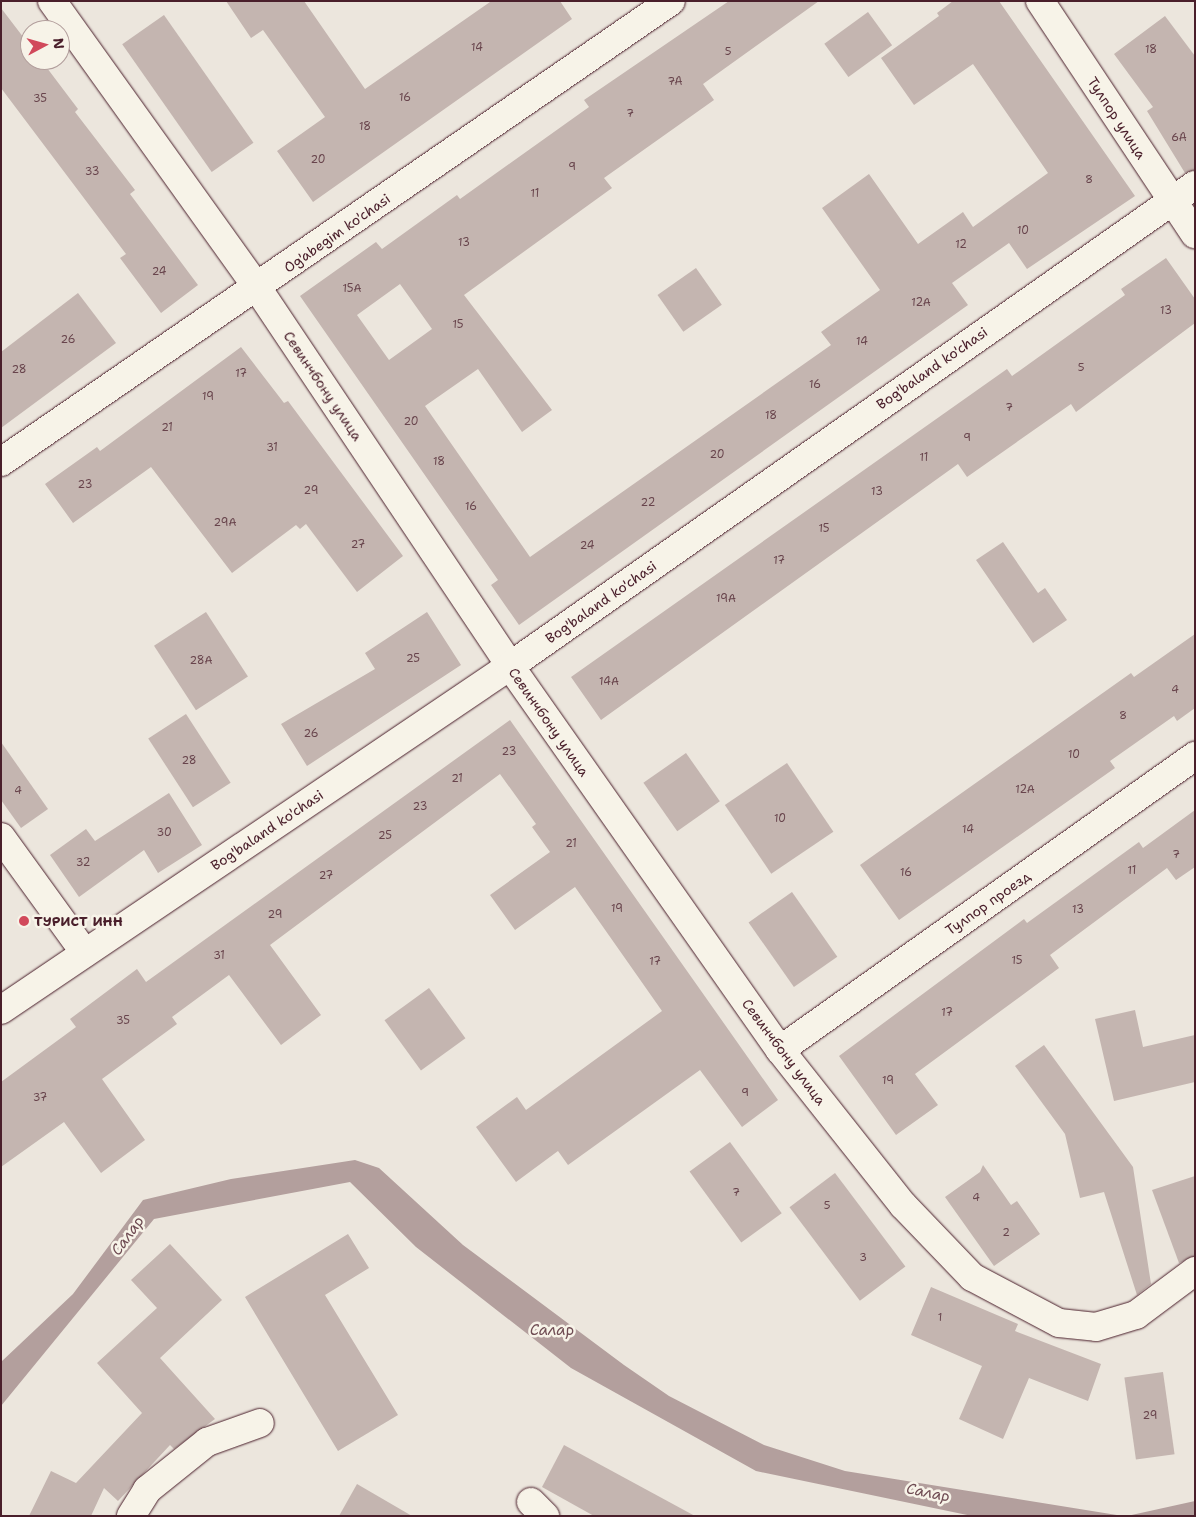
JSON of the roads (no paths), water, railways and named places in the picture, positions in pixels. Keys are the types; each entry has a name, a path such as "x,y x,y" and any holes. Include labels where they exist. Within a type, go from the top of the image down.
{"street":[{"name":"Севинчбону улица","path":"52,1 258,289 510,666 780,1050 903,1205 972,1277 1059,1323 1096,1327 1136,1315 1195,1271"},
{"name":"Og'abegim ko'chasi","path":"1,462 258,289 671,1"},
{"name":"Тулпор улица","path":"1040,1 1195,234"},
{"name":"Bog'baland ko'chasi","path":"1,1010 510,666 1195,185"},
{"name":"Тулпор проезд","path":"780,1050 1195,756"},
{"path":"1,837 85,953"},
{"path":"131,1516 147,1490 207,1442 260,1423"}],"water":[{"name":"Салар","path":"355,1160 379,1168 463,1245 624,1365 669,1396 764,1445 845,1471 1123,1516 972,1516 756,1471 571,1368 416,1247 350,1182 154,1219 1,1406 1,1362 73,1294 143,1200 231,1179"},
{"path":"1195,1501 1195,1516 1127,1516"}],"place":[{"name":"ТУРИСТ ИНН","path":"24,921"}]}
